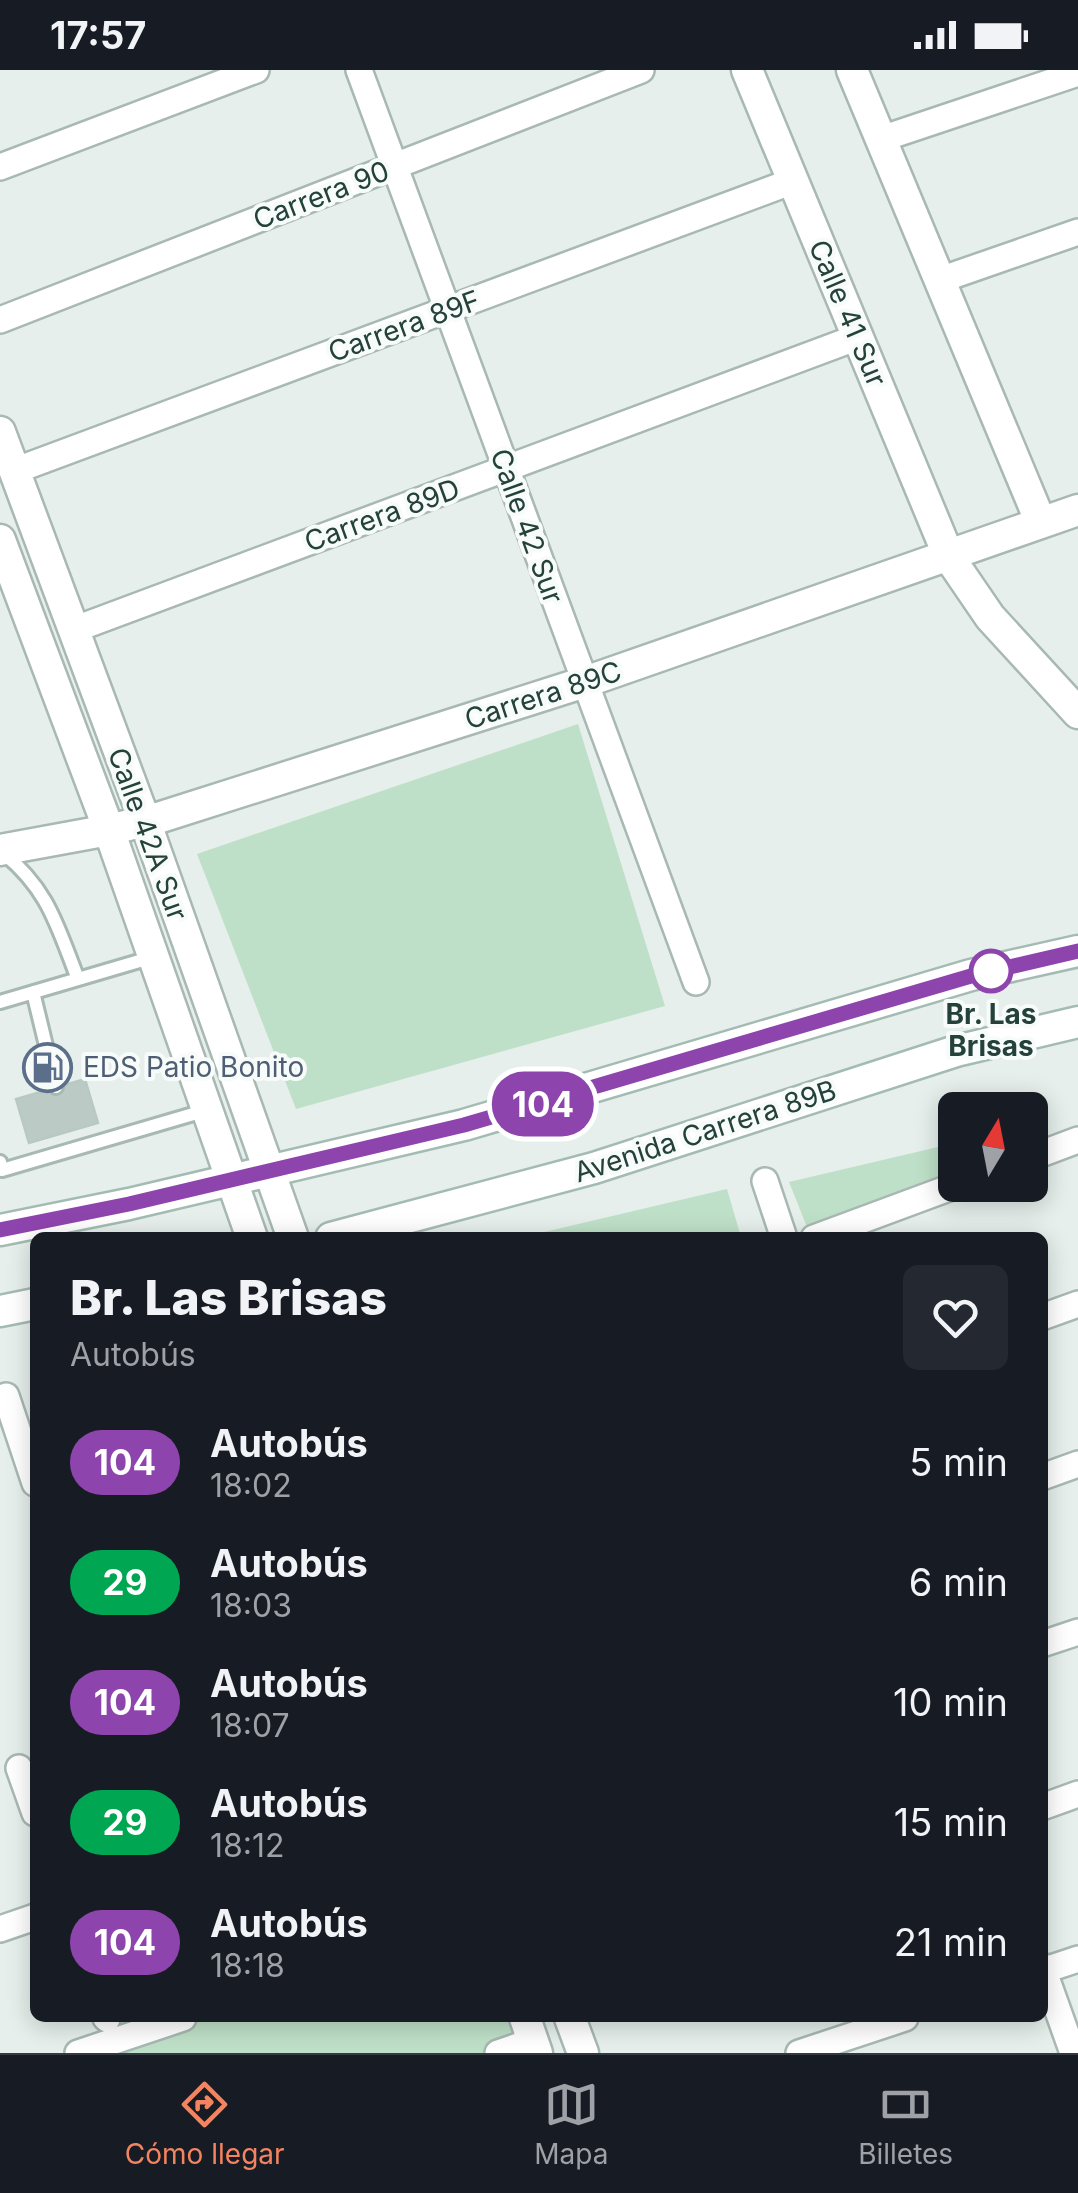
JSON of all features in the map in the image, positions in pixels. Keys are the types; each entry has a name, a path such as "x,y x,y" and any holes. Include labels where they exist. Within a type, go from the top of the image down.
{"street":[{"path":"0,166 256,70"},
{"name":"Calle 42 Sur","path":"359,70 696,982"},
{"name":"Carrera 90","path":"0,320 641,70"},
{"name":"Calle 41 Sur","path":"747,70 949,556 1018,650 1078,713"},
{"path":"852,70 1041,523 1078,536"},
{"path":"881,138 1078,73"},
{"name":"Carrera 89F","path":"14,471 793,181"},
{"path":"940,280 1078,232"},
{"name":"Carrera 89D","path":"73,630 858,337"},
{"name":"Calle 42A Sur","path":"0,432 145,821 291,1232"},
{"name":"Carrera 89C","path":"0,850 145,821 585,682 1078,510"},
{"name":"Calle 42A Sur","path":"0,540 109,830 250,1232"},
{"path":"0,1230 269,1172 552,1101 881,1001 1078,951"},
{"name":"Avenida Carrera 89B","path":"354,1232 594,1168 956,1051 1078,1022"},
{"path":"1048,1151 1078,1140"},
{"path":"765,1181 782,1232"},
{"path":"830,1232 938,1192"},
{"path":"1048,1315 1078,1304"},
{"path":"0,1311 30,1305"},
{"path":"6,1396 30,1468"},
{"path":"1048,1475 1078,1464"},
{"path":"1048,1642 1078,1632"},
{"path":"18,1769 30,1800"},
{"path":"1048,1805 1078,1794"},
{"path":"0,1929 30,1919"},
{"path":"1048,1968 1078,1959"},
{"path":"1048,1983 1074,2053"},
{"path":"78,2053 171,2022"},
{"path":"571,2022 583,2053"},
{"path":"799,2053 893,2022"},
{"path":"498,2053 532,2037"}],"lane":[{"path":"0,850 44,894 78,979"},
{"path":"0,1002 153,957"},
{"path":"32,992 56,1087"},
{"path":"0,1162 2,1170 207,1110"},
{"path":"66,1133 70,1150"}],"green space":[{"path":"578,724 665,1006 296,1109 197,854"},
{"path":"938,1147 938,1179 807,1227 789,1182"},
{"path":"727,1189 740,1232 544,1232"},
{"path":"170,2022 513,2022 522,2045 498,2053 77,2053"}],"building":[{"path":"85,1079 98,1123 29,1143 16,1099"}],"bus line":[{"name":"104","path":"0,1230 129,1204 464,1125 720,1047 971,976 1078,951"}],"place":[{"name":"Br. Las Brisas","path":"991,971"},
{"name":"EDS Patio Bonito","path":"48,1067"}]}
